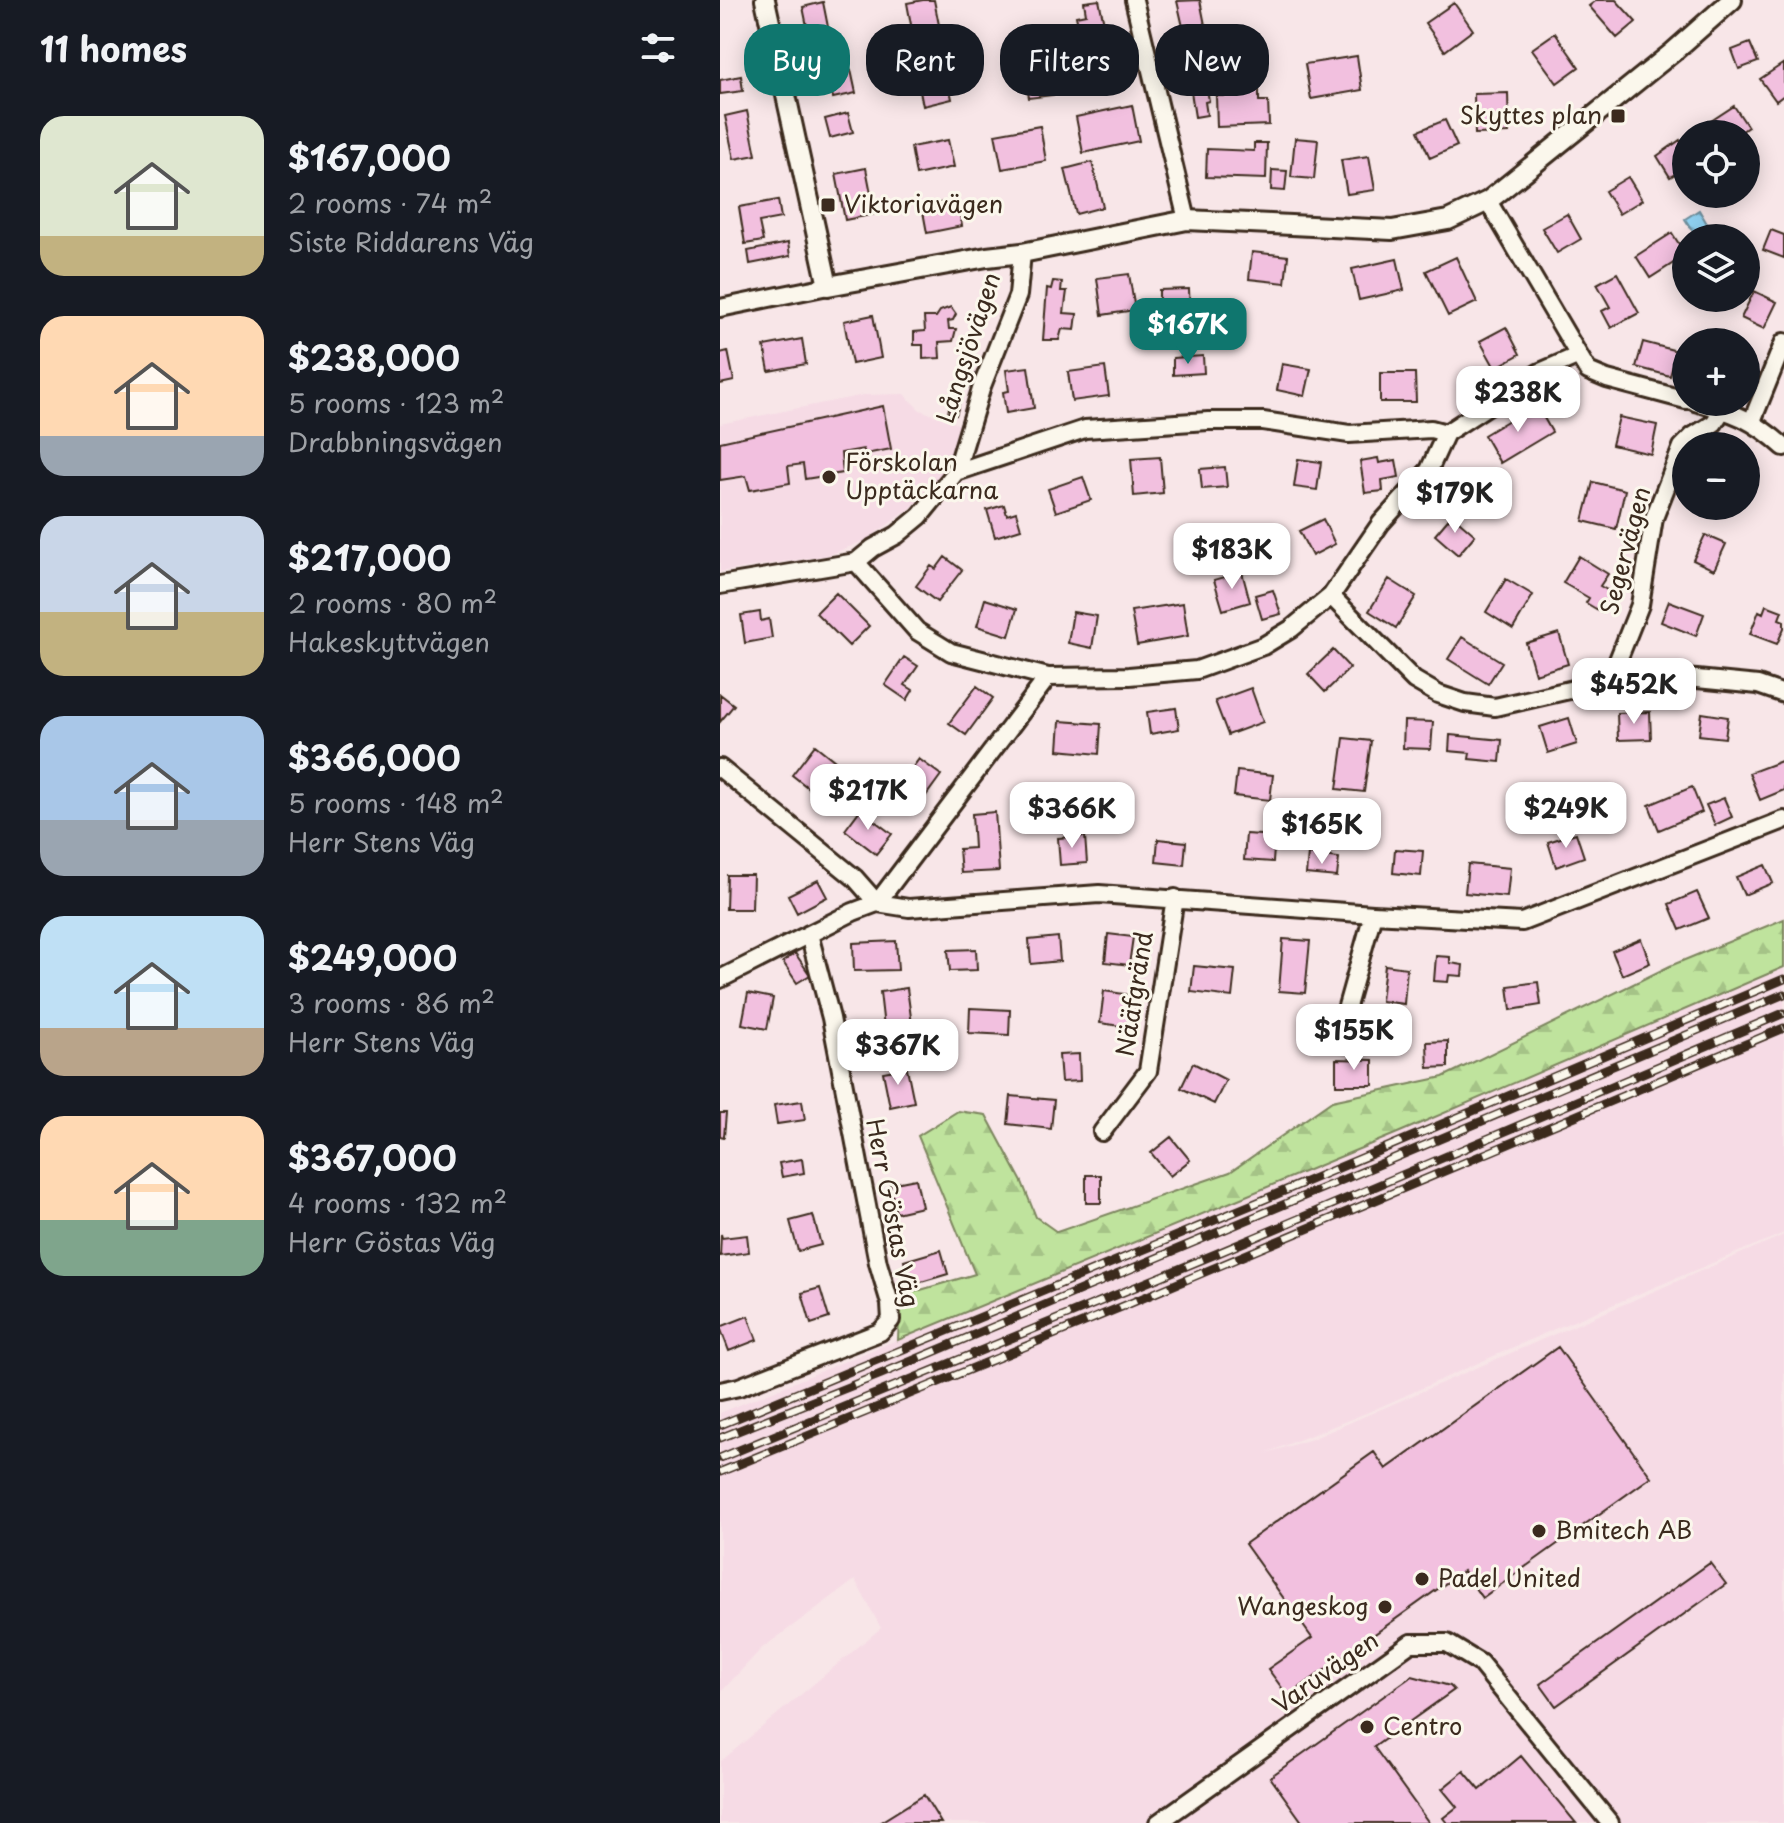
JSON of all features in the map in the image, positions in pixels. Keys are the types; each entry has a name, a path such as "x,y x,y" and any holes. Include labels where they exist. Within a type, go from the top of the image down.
{"street":[{"path":"765,0 828,286"},
{"path":"1134,0 1187,220"},
{"path":"720,308 1187,220 1392,230 1448,220 1488,201 1673,52 1732,0"},
{"path":"1488,201 1588,371 1672,396"},
{"name":"Långsjövägen","path":"720,585 856,562 920,516 956,472 982,386 1018,295 1022,253"},
{"path":"1752,421 1784,342"},
{"path":"856,562 917,631 951,652 1048,677 1129,676 1197,670 1263,646 1291,629 1331,596 1381,523 1429,470 1446,433 1540,372 1577,356"},
{"name":"Segervägen","path":"1612,675 1640,605 1654,518 1682,447 1714,423 1718,416"},
{"path":"1740,416 1752,421 1784,447"},
{"path":"956,472 1085,429 1263,421 1349,434 1431,429 1446,433"},
{"path":"1331,596 1414,680 1438,694 1465,703 1495,707 1578,688 1612,675 1758,685 1784,694"},
{"path":"720,979 877,903 1048,677"},
{"path":"720,768 855,878 877,903 909,908 1099,894 1522,922 1784,820"},
{"name":"Nääfgränd","path":"1102,1132 1148,1071 1175,898"},
{"path":"1344,1017 1373,914"},
{"name":"Herr Göstas Väg","path":"720,1391 739,1387 880,1332 891,1320 831,1018 809,934"},
{"name":"Varuvägen","path":"1158,1823 1411,1643 1447,1643 1480,1663 1610,1823"}],"shaded area":[{"name":"Förskolan Upptäckarna","path":"904,394 920,410 963,426 946,465 911,508 866,540 829,555 720,572 720,424 864,395"},
{"path":"1784,967 1784,1233 1266,1453 1312,1439 1784,1235 1784,1823 720,1823 720,1762 881,1628 855,1580 761,1649 720,1693 720,1413 1400,1132"}],"green space":[{"path":"1784,919 1784,967 1400,1132 898,1340 900,1296 975,1274 918,1136 958,1111 986,1115 1022,1182 1036,1217 1057,1232 1230,1172 1332,1101 1443,1077 1670,966"}],"water":[{"path":"1699,210 1707,224 1688,224 1685,219"},
{"path":"846,777 866,794 858,804 838,787"}],"building":[{"path":"934,0 939,24 911,24 907,3"},
{"path":"1099,0 1104,24 1078,24 1076,16 1086,14 1084,2"},
{"path":"1200,0 1205,24 1182,24 1177,1"},
{"path":"1597,0 1616,0 1636,22 1617,38 1589,6"},
{"path":"823,2 827,24 807,24 803,7"},
{"path":"1454,3 1473,30 1445,51 1425,23"},
{"path":"1555,33 1579,67 1557,83 1532,49"},
{"path":"1750,43 1758,62 1739,69 1732,50"},
{"path":"1357,56 1362,90 1311,99 1305,64"},
{"path":"1784,63 1784,95 1776,101 1760,79"},
{"path":"850,70 856,93 850,94"},
{"path":"741,76 743,91 720,94 720,80"},
{"path":"1508,93 1509,133 1475,134 1474,94"},
{"path":"921,96 951,96 952,99 923,106"},
{"path":"1192,96 1208,96 1209,101 1205,102 1207,115 1195,117"},
{"path":"1216,96 1259,96 1259,101 1268,101 1269,125 1217,127"},
{"path":"1132,105 1139,141 1083,153 1076,117"},
{"path":"1734,106 1743,120 1713,120"},
{"path":"747,111 756,155 734,159 725,116"},
{"path":"848,113 853,132 830,138 825,119"},
{"path":"1445,120 1457,146 1430,158 1418,131"},
{"path":"1040,126 1046,161 1002,169 995,134"},
{"path":"1295,138 1318,140 1314,179 1291,177"},
{"path":"948,140 954,167 916,175 911,147"},
{"path":"1254,143 1267,143 1266,179 1206,177 1207,149 1254,151"},
{"path":"1672,146 1672,176 1670,177 1657,156"},
{"path":"1369,156 1375,190 1347,194 1341,160"},
{"path":"1092,162 1103,207 1076,214 1065,169"},
{"path":"866,168 875,214 845,220 836,174"},
{"path":"1272,170 1287,171 1285,191 1271,190"},
{"path":"1628,177 1642,200 1619,214 1605,191"},
{"path":"778,200 781,218 759,222 763,241 745,244 739,207"},
{"path":"957,200 962,226 927,233 922,206"},
{"path":"1567,214 1581,239 1557,253 1542,228"},
{"path":"1771,230 1784,235 1784,258 1763,250"},
{"path":"1672,233 1672,264 1650,278 1636,256"},
{"path":"788,243 790,256 750,264 748,251"},
{"path":"1252,252 1288,256 1285,283 1249,279"},
{"path":"1456,257 1477,302 1448,316 1426,271"},
{"path":"1397,259 1404,290 1359,300 1352,269"},
{"path":"1617,273 1639,313 1611,328 1602,311 1610,307 1597,284"},
{"path":"1129,274 1135,310 1102,315 1097,278"},
{"path":"1053,281 1062,282 1061,291 1067,291 1064,313 1077,314 1075,330 1062,329 1059,340 1043,340 1047,288 1051,289"},
{"path":"1189,289 1190,314 1159,314 1159,290"},
{"path":"1760,294 1777,302 1764,329 1741,318 1744,312 1760,312"},
{"path":"951,307 956,314 953,320 948,321 949,329 956,329 953,341 939,342 940,358 923,359 923,345 914,345 914,332 925,331 924,317 936,317 940,311"},
{"path":"873,315 881,358 852,364 844,321"},
{"path":"1506,327 1520,354 1495,368 1480,341"},
{"path":"802,339 806,364 769,371 764,346"},
{"path":"1643,342 1672,350 1670,376 1636,367"},
{"path":"728,351 734,381 720,384 720,353"},
{"path":"1203,356 1204,373 1173,375 1173,358"},
{"path":"1282,364 1311,369 1305,396 1277,390"},
{"path":"1028,367 1034,408 1006,413 1003,392 1009,391 1006,370"},
{"path":"1105,367 1109,396 1072,401 1068,372"},
{"path":"1380,373 1415,373 1416,402 1380,402"},
{"path":"950,403 959,405 956,415 948,413"},
{"path":"1536,404 1552,432 1500,463 1484,435"},
{"path":"883,406 891,449 866,454 863,449 841,453 843,473 805,479 803,464 788,466 790,483 750,490 746,476 720,480 720,442"},
{"path":"1619,417 1657,425 1651,454 1612,445"},
{"path":"1160,457 1163,493 1134,496 1131,459"},
{"path":"1378,458 1379,463 1396,460 1399,477 1382,480 1383,491 1365,493 1360,461"},
{"path":"1298,459 1321,462 1317,490 1294,487"},
{"path":"1225,467 1227,487 1202,489 1200,469"},
{"path":"1083,477 1091,500 1056,512 1048,489"},
{"path":"1593,482 1625,490 1616,529 1583,521"},
{"path":"1004,505 1007,515 1016,512 1021,529 995,537 987,510"},
{"path":"1452,515 1475,535 1458,555 1435,535"},
{"path":"1323,519 1335,544 1312,556 1299,531"},
{"path":"1705,535 1726,544 1714,570 1693,560"},
{"path":"1579,556 1608,574 1600,586 1614,594 1603,613 1586,603 1589,598 1563,583"},
{"path":"945,557 962,570 937,602 916,586 931,566 936,569"},
{"path":"1242,572 1250,602 1223,610 1214,580"},
{"path":"1389,579 1416,596 1396,628 1369,611"},
{"path":"1506,579 1533,595 1513,629 1486,612"},
{"path":"1273,590 1281,614 1262,619 1255,595"},
{"path":"836,593 869,626 849,646 816,613"},
{"path":"985,599 1017,609 1009,636 977,626"},
{"path":"1669,601 1704,614 1696,636 1661,622"},
{"path":"1183,603 1188,636 1137,645 1131,611"},
{"path":"1766,605 1782,611 1779,619 1784,621 1784,628 1777,644 1750,634 1759,611 1763,613"},
{"path":"760,612 761,621 769,619 772,638 745,643 741,615"},
{"path":"1073,612 1097,616 1092,648 1068,643"},
{"path":"1559,633 1568,664 1535,674 1526,643"},
{"path":"1462,637 1502,662 1488,684 1448,659"},
{"path":"1333,650 1350,668 1325,692 1308,674"},
{"path":"904,657 918,666 905,685 913,690 907,700 885,685"},
{"path":"977,686 993,698 966,735 949,723"},
{"path":"1251,688 1263,722 1228,735 1215,701"},
{"path":"720,694 734,705 720,722"},
{"path":"1176,708 1179,729 1150,734 1147,712"},
{"path":"1650,712 1651,739 1618,740 1617,713"},
{"path":"1702,713 1728,717 1725,738 1699,735"},
{"path":"1569,718 1577,744 1548,753 1540,727"},
{"path":"1060,721 1101,724 1099,754 1058,750"},
{"path":"1404,721 1433,722 1431,749 1403,748"},
{"path":"1450,735 1502,740 1500,762 1469,759 1470,753 1449,751"},
{"path":"1344,738 1371,741 1364,792 1337,789"},
{"path":"815,745 840,765 816,794 792,775"},
{"path":"919,759 941,775 917,808 895,791"},
{"path":"1784,760 1784,790 1760,800 1749,773"},
{"path":"1237,771 1273,775 1270,800 1234,796"},
{"path":"1692,787 1702,812 1659,830 1649,805"},
{"path":"1724,798 1732,817 1715,825 1706,805"},
{"path":"860,810 892,834 876,854 845,830"},
{"path":"995,812 999,871 961,873 959,849 974,848 972,814"},
{"path":"1576,833 1584,857 1556,867 1548,842"},
{"path":"1246,834 1275,836 1273,862 1244,860"},
{"path":"1085,836 1087,863 1060,865 1058,838"},
{"path":"1158,839 1186,842 1184,865 1156,862"},
{"path":"1395,849 1423,851 1421,876 1393,873"},
{"path":"1308,854 1339,858 1337,877 1306,874"},
{"path":"1468,864 1510,868 1507,897 1465,893"},
{"path":"1765,865 1773,883 1744,895 1736,877"},
{"path":"727,875 753,875 752,909 726,909"},
{"path":"818,880 827,897 797,913 788,895"},
{"path":"1697,892 1709,918 1680,930 1669,904"},
{"path":"1108,934 1133,937 1129,965 1105,962"},
{"path":"1058,937 1060,961 1031,964 1029,940"},
{"path":"1283,939 1310,941 1305,993 1279,991"},
{"path":"1641,939 1650,963 1622,975 1612,951"},
{"path":"896,941 898,970 854,971 853,943"},
{"path":"976,949 977,970 950,971 948,950"},
{"path":"795,953 810,975 797,983 783,962"},
{"path":"1436,956 1450,957 1450,963 1463,965 1462,976 1449,975 1448,982 1434,981"},
{"path":"1385,965 1407,968 1404,1004 1381,1001"},
{"path":"1194,966 1235,970 1232,997 1191,992"},
{"path":"1538,982 1541,1005 1511,1010 1508,986"},
{"path":"907,988 913,1032 885,1036 880,992"},
{"path":"1104,991 1137,996 1134,1028 1100,1023"},
{"path":"748,993 773,998 767,1029 742,1024"},
{"path":"970,1008 1010,1010 1009,1035 969,1033"},
{"path":"1448,1041 1448,1067 1428,1068 1427,1042"},
{"path":"1079,1054 1080,1081 1061,1082 1059,1055"},
{"path":"1336,1059 1373,1060 1373,1085 1336,1085"},
{"path":"1193,1063 1226,1080 1214,1104 1181,1088"},
{"path":"907,1068 914,1102 890,1107 883,1072"},
{"path":"1011,1096 1054,1100 1051,1129 1008,1124"},
{"path":"802,1101 805,1120 777,1124 774,1105"},
{"path":"720,1113 726,1113 724,1137 720,1136"},
{"path":"1171,1137 1190,1160 1170,1176 1151,1153"},
{"path":"802,1159 804,1173 782,1177 779,1163"},
{"path":"1086,1175 1101,1175 1101,1203 1086,1203"},
{"path":"916,1179 922,1207 896,1213 890,1184"},
{"path":"813,1215 821,1245 798,1251 790,1221"},
{"path":"721,1234 722,1238 747,1235 749,1252 720,1256"},
{"path":"941,1250 948,1274 911,1285 904,1261"},
{"path":"820,1288 829,1318 811,1324 802,1293"},
{"path":"748,1316 757,1340 729,1351 720,1327"},
{"path":"1558,1347 1651,1477 1482,1598 1463,1571 1288,1696 1268,1669 1312,1638 1245,1544 1374,1452 1386,1469"},
{"path":"1710,1563 1726,1584 1556,1706 1540,1684"},
{"path":"1412,1676 1450,1686 1454,1690 1374,1747 1429,1823 1303,1823 1270,1777"},
{"path":"1521,1756 1576,1823 1447,1823 1443,1818 1457,1807 1442,1789 1464,1771 1480,1790"},
{"path":"924,1795 941,1823 879,1823"}],"railway":[{"path":"720,1425 1784,979"},
{"path":"720,1438 881,1374 1784,994"},
{"path":"720,1458 1218,1253 1784,1013"},
{"path":"720,1472 1784,1028"}],"place":[{"name":"Skyttes plan","path":"1618,116"},
{"name":"Viktoriavägen","path":"828,205"},
{"name":"Förskolan Upptäckarna","path":"829,477"},
{"name":"Bmitech AB","path":"1539,1531"},
{"name":"Padel United","path":"1422,1579"},
{"name":"Wangeskog","path":"1385,1607"},
{"name":"Centro","path":"1367,1727"}]}
